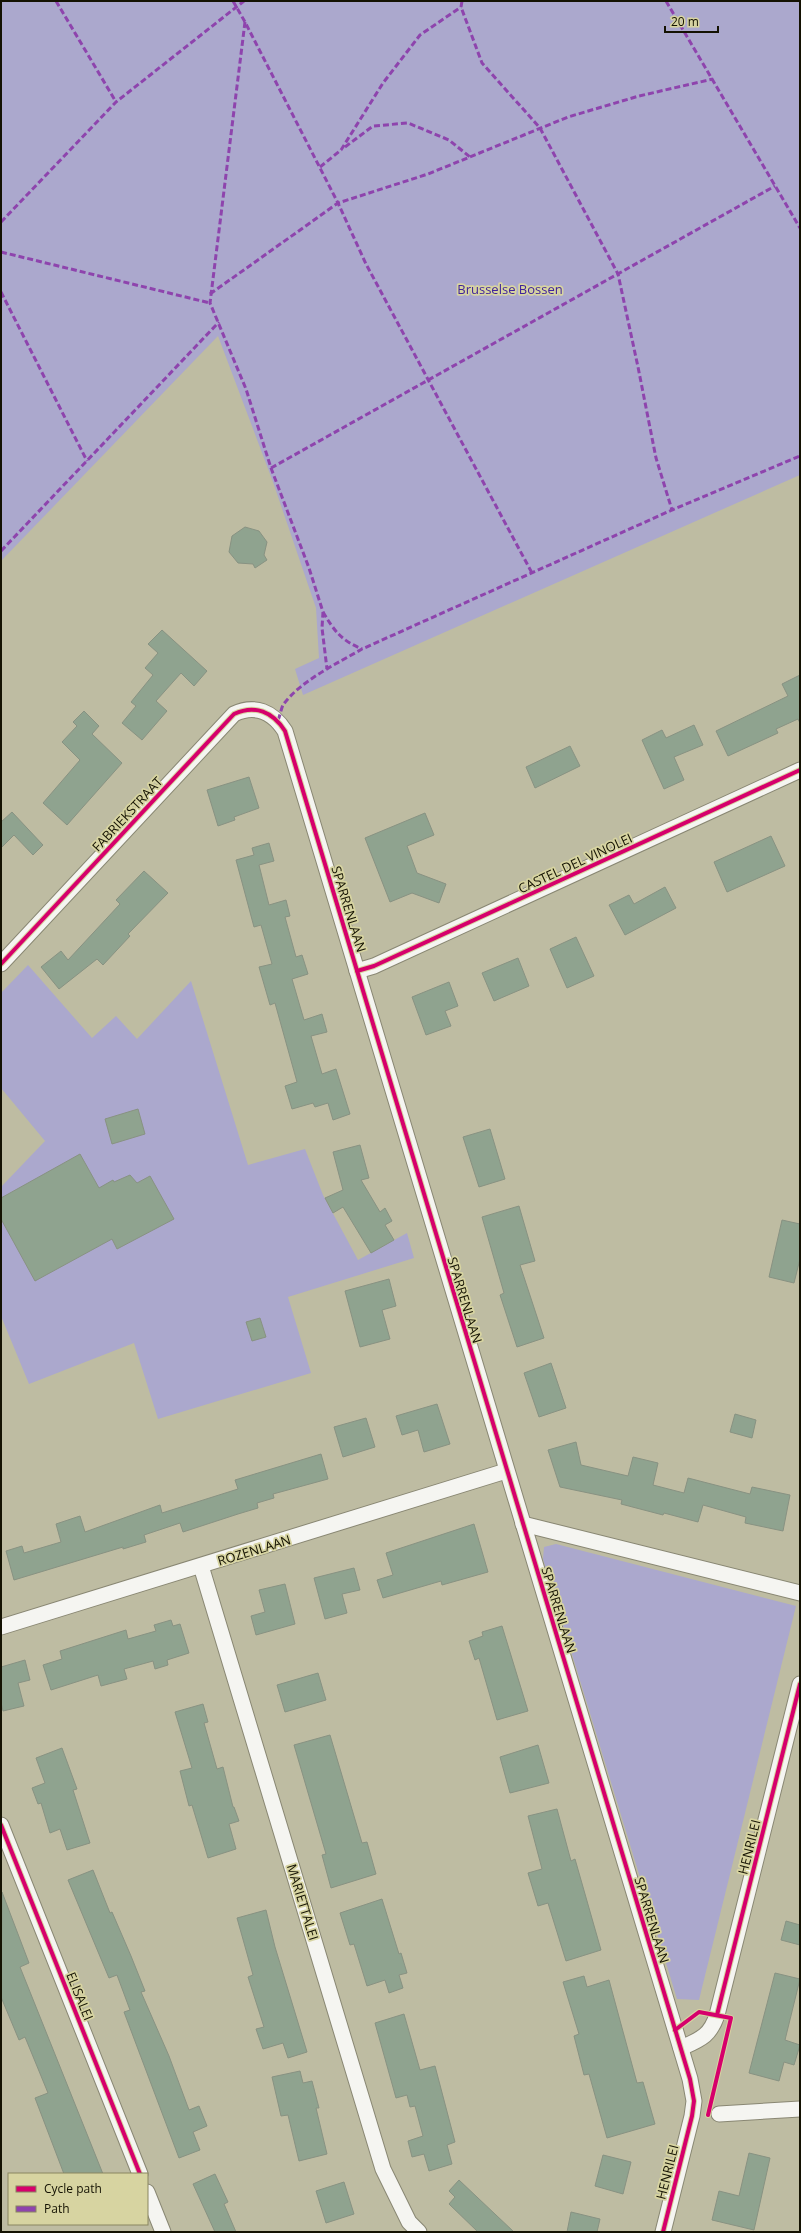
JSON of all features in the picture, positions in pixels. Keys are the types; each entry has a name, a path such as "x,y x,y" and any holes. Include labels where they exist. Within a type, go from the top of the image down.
{"street":[{"name":"FABRIEKSTRAAT","path":"1,964 234,714 242,710 257,709 267,712 278,720"},
{"name":"SPARRENLAAN","path":"278,720 284,731 357,970 506,1471 681,2048 690,2079 694,2100 692,2116"},
{"name":"CASTEL DEL VINOLEI","path":"357,970 374,966 800,770"},
{"name":"ROZENLAAN","path":"1,1627 506,1471"},
{"path":"523,1524 800,1592"},
{"name":"MARIETTALEI","path":"201,1566 383,2169 409,2222 419,2232"},
{"name":"HENRILEI","path":"681,2048 708,2034 713,2028 800,1684"},
{"name":"ELISALEI","path":"1,1826 140,2173"},
{"path":"719,2114 800,2109"},
{"name":"HENRILEI","path":"663,2232 692,2116"},
{"path":"148,2194 163,2232"}],"green space":[{"name":"Brusselse Bossen","path":"1,1 800,1 800,475 303,695 295,669 319,658 316,608 273,482 218,336 1,561"},
{"path":"28,965 92,1038 116,1016 137,1039 191,981 248,1165 305,1149 323,1195 358,1260 407,1233 414,1258 288,1297 311,1373 158,1419 134,1343 29,1384 1,1316 1,1187 45,1141 1,1088 1,993"},
{"path":"556,1544 796,1606 699,2000 677,1999 543,1559 544,1547"}],"building":[{"path":"245,527 259,531 267,542 264,555 267,560 255,568 253,564 238,563 229,552 232,536"},
{"path":"162,630 207,671 194,686 181,673 156,701 167,711 142,740 122,723 136,706 131,702 153,675 145,668 158,653 148,644"},
{"path":"800,675 800,723 798,719 776,729 778,733 728,756 716,731 788,696 782,684"},
{"path":"84,711 99,726 92,734 122,763 67,825 43,803 80,760 62,742 77,726 73,722"},
{"path":"694,725 703,745 674,757 684,780 664,789 642,740 662,730 666,738"},
{"path":"570,746 580,766 535,788 526,767"},
{"path":"249,777 259,808 234,817 235,820 218,826 207,790"},
{"path":"12,812 43,845 33,855 14,835 1,848 1,822"},
{"path":"425,813 434,835 407,846 417,873 446,884 439,903 412,893 390,902 365,838"},
{"path":"771,836 785,866 727,892 714,862"},
{"path":"269,843 274,861 259,865 269,905 286,900 290,916 285,917 296,957 302,955 308,974 292,979 304,1020 322,1014 327,1032 311,1036 322,1074 336,1069 350,1114 333,1120 328,1103 315,1107 313,1103 292,1109 285,1086 297,1082 275,1003 270,1005 259,967 272,964 261,925 254,927 236,860 254,855 252,848"},
{"path":"144,871 168,893 128,934 130,936 103,965 97,959 59,989 41,967 61,951 68,960 120,904 116,900"},
{"path":"665,887 676,908 625,935 609,905 629,895 634,904"},
{"path":"576,937 594,976 567,988 550,949"},
{"path":"518,958 529,986 494,1001 482,973"},
{"path":"449,982 458,1006 445,1011 451,1026 426,1035 412,997"},
{"path":"138,1109 145,1134 112,1144 105,1119"},
{"path":"490,1129 505,1179 479,1187 463,1137"},
{"path":"360,1145 369,1178 361,1180 380,1212 385,1208 392,1221 385,1225 394,1240 371,1253 343,1207 333,1213 325,1198 343,1190 333,1152"},
{"path":"80,1154 99,1188 113,1180 114,1182 130,1175 137,1183 150,1176 174,1219 117,1249 112,1239 35,1281 1,1219 1,1198"},
{"path":"519,1206 535,1261 520,1265 544,1338 517,1347 500,1295 504,1293 482,1217"},
{"path":"782,1220 800,1224 800,1259 794,1283 769,1277"},
{"path":"389,1279 396,1306 382,1310 390,1339 360,1347 345,1291"},
{"path":"260,1318 266,1337 252,1341 246,1322"},
{"path":"551,1363 566,1408 539,1417 524,1373"},
{"path":"437,1404 450,1444 424,1452 418,1430 402,1435 396,1416"},
{"path":"735,1414 756,1420 752,1438 730,1432"},
{"path":"366,1418 375,1447 343,1457 334,1427"},
{"path":"576,1442 581,1465 628,1476 633,1457 658,1463 653,1485 684,1493 688,1478 750,1494 752,1487 790,1495 783,1531 745,1523 746,1517 703,1505 698,1522 621,1504 622,1500 560,1487 548,1450"},
{"path":"321,1454 328,1479 273,1494 274,1498 257,1503 258,1508 183,1532 180,1523 144,1535 146,1542 123,1549 123,1547 14,1580 6,1551 22,1546 24,1553 61,1542 56,1524 80,1516 85,1532 160,1505 162,1513 238,1489 235,1480"},
{"path":"474,1524 488,1572 442,1585 441,1581 383,1598 377,1580 393,1575 386,1553"},
{"path":"354,1568 360,1590 342,1594 347,1613 325,1619 314,1578"},
{"path":"285,1584 295,1624 256,1635 251,1616 265,1612 259,1590"},
{"path":"171,1620 173,1626 180,1624 189,1653 167,1660 168,1665 155,1669 153,1661 124,1669 127,1679 101,1686 98,1675 51,1690 43,1665 62,1659 60,1651 126,1630 128,1639 156,1631 154,1625"},
{"path":"502,1626 528,1711 497,1720 479,1658 475,1660 469,1641 483,1636 482,1632"},
{"path":"25,1660 30,1680 18,1683 24,1706 3,1711 1,1703 1,1667"},
{"path":"318,1673 326,1700 285,1712 277,1685"},
{"path":"203,1704 208,1722 204,1723 217,1769 223,1767 233,1807 239,1821 229,1824 236,1849 208,1858 192,1805 189,1806 180,1771 192,1768 175,1712"},
{"path":"330,1735 362,1843 367,1842 376,1874 331,1888 322,1855 326,1854 294,1745"},
{"path":"538,1745 549,1783 510,1793 500,1757"},
{"path":"62,1748 77,1789 73,1790 90,1843 67,1850 60,1829 50,1833 41,1803 38,1804 32,1788 45,1783 36,1758"},
{"path":"557,1809 571,1861 575,1859 601,1950 566,1961 548,1903 538,1906 528,1873 542,1869 528,1816"},
{"path":"93,1870 110,1913 112,1912 145,1991 141,1992 169,2056 189,2110 199,2106 207,2126 193,2132 200,2150 179,2158 124,2012 130,2010 117,1975 109,1978 68,1880"},
{"path":"2,1892 29,1963 20,1967 103,2173 64,2173 35,2098 48,2093 25,2037 19,2040 1,1997"},
{"path":"382,1899 399,1954 401,1953 407,1973 399,1975 403,1988 389,1993 385,1980 367,1986 354,1944 350,1945 340,1913"},
{"path":"266,1910 275,1947 307,2052 288,2058 283,2043 263,2049 256,2029 264,2027 248,1977 253,1975 237,1918"},
{"path":"786,1921 800,1925 800,1945 781,1940"},
{"path":"775,1973 800,1979 785,2040 800,2045 794,2065 784,2062 779,2081 749,2073"},
{"path":"584,1976 587,1987 609,1980 637,2083 643,2082 655,2124 607,2138 589,2074 584,2075 574,2036 579,2034 563,1982"},
{"path":"404,2014 420,2070 435,2066 455,2142 447,2145 452,2164 429,2171 424,2154 412,2157 408,2141 423,2136 415,2106 410,2107 407,2095 396,2098 375,2023"},
{"path":"300,2071 303,2083 312,2081 319,2108 316,2108 327,2154 299,2161 288,2115 281,2116 272,2077"},
{"path":"749,2153 770,2158 754,2230 712,2220 719,2191 739,2196"},
{"path":"603,2155 631,2162 623,2194 595,2186"},
{"path":"215,2174 228,2202 224,2204 236,2232 215,2232 193,2184"},
{"path":"459,2180 514,2232 478,2232 449,2204 455,2197 449,2191"},
{"path":"344,2182 354,2214 326,2223 316,2191"},
{"path":"571,2212 600,2219 597,2232 567,2232"}],"marked path":[{"path":"56,1 116,102"},
{"path":"233,1 338,203 366,264 532,573"},
{"path":"1,222 116,102 244,1"},
{"path":"462,1 461,7 482,63 540,128 618,274 656,458 672,510"},
{"path":"666,1 800,228"},
{"path":"320,167 341,150 383,83 420,35 461,7"},
{"path":"245,22 210,303 246,389 271,468 309,568 323,612 322,628 327,669"},
{"path":"210,294 338,203 428,174 568,117 639,96 713,79"},
{"path":"345,147 373,126 408,123 449,140 470,157"},
{"path":"271,468 775,186"},
{"path":"1,252 210,303"},
{"path":"1,292 87,461"},
{"path":"1,551 219,322"},
{"path":"278,720 283,705 299,688 320,673 362,649 672,510 800,456"},
{"path":"323,612 339,635 362,649"}],"cycle path":[{"path":"1,964 234,714 242,711 256,710 269,715 280,724 285,731 690,2079 694,2101 692,2116 663,2232"},
{"path":"357,971 374,966 800,770"},
{"path":"717,2015 800,1684"},
{"path":"1,1825 140,2173"},
{"path":"675,2030 699,2012 731,2018 708,2115"}]}
